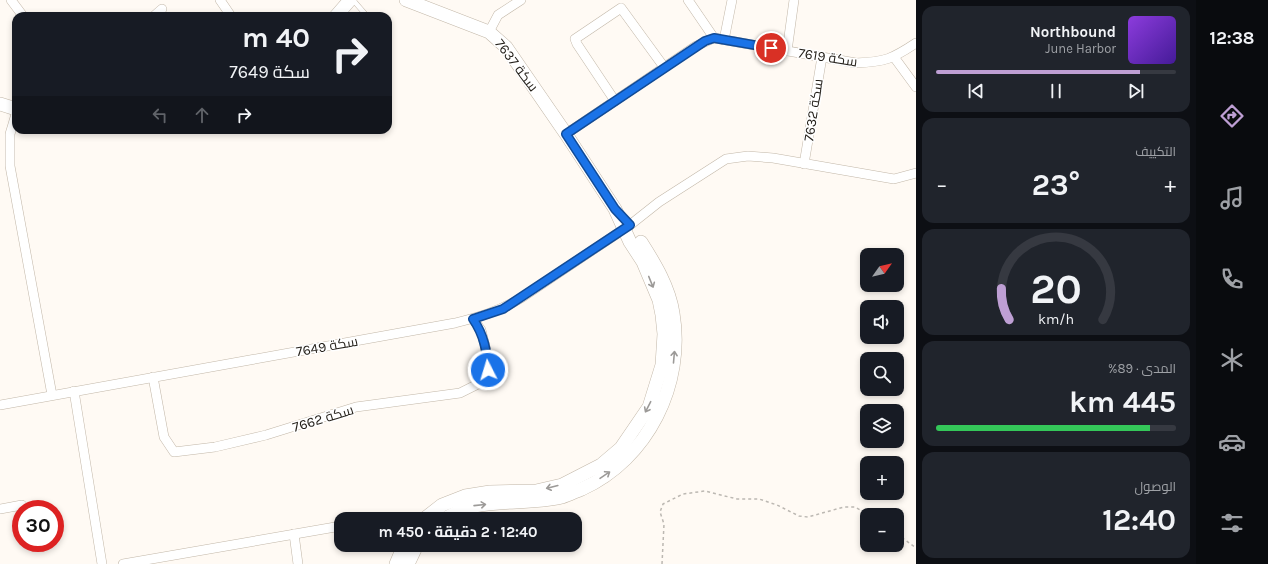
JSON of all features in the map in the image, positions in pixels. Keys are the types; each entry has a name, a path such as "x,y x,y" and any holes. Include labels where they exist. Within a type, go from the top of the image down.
{"street":[{"path":"11,0 20,12"},
{"path":"220,0 228,12"},
{"path":"342,12 352,0"},
{"name":"سكة 7637","path":"406,0 490,32 506,47 566,134"},
{"path":"490,32 498,15 521,0"},
{"path":"460,512 474,506 521,503 563,497 593,484 614,470 631,454 650,430 665,402 674,370 675,349 674,314 669,295 658,269 627,227 566,134 696,46 714,38 688,0"},
{"path":"724,40 732,0"},
{"path":"787,51 794,0"},
{"path":"614,101 575,39 621,8 664,67"},
{"path":"159,12 162,9"},
{"name":"سكة 7619","path":"714,38 856,63 879,62 894,57 916,43"},
{"name":"سكة 7632","path":"804,164 822,57"},
{"path":"894,57 916,87"},
{"path":"0,104 12,108"},
{"path":"12,127 10,134 10,166 52,395"},
{"name":"سكة 7649","path":"0,404 486,316 509,306 627,227 659,202 726,159 748,156 773,158 894,179 916,173"},
{"path":"433,512 442,505 465,496 490,492 536,491 562,485 601,465 621,448 634,431 649,407 655,390 662,365 664,334 659,300 627,227"},
{"name":"سكة 7662","path":"153,377 164,437 174,452 215,447 266,435 356,408 460,393 478,384 488,370 487,354 481,330 473,319"},
{"path":"74,391 102,564"},
{"path":"0,509 12,507"},
{"path":"123,564 143,562 334,527"},
{"path":"294,534 298,564"},
{"path":"396,564 401,552"},
{"path":"408,564 414,552"}],"lane":[{"path":"352,0 363,12"}],"path":[{"path":"662,564 664,524 660,512 664,504 683,494 705,491 736,499 759,499 804,517 844,507 855,507 860,510"},
{"path":"904,539 916,548"}],"route":[{"path":"488,370 487,354 481,330 473,319 486,316 503,309 630,225 615,209 566,134 705,41 714,38 771,48"}]}
